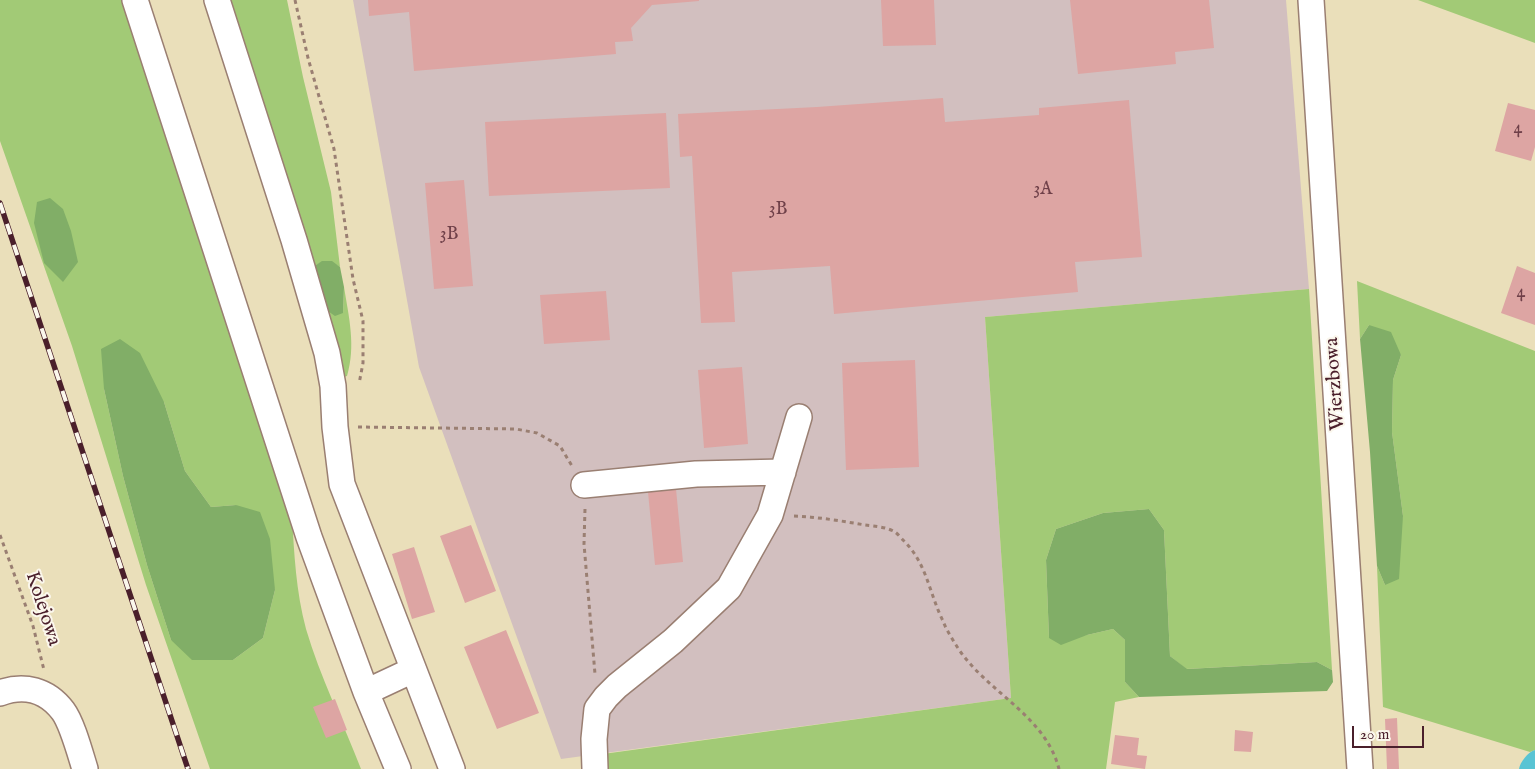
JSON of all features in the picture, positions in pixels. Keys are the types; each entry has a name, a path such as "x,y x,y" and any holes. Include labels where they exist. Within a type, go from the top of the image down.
{"street":[{"path":"136,0 308,537 366,692 398,769"},
{"path":"217,0 294,240 327,353 333,386 335,427 342,484 452,769"},
{"name":"Wierzbowa","path":"1311,0 1360,769"},
{"path":"595,769 594,739 597,709 617,686 673,641 729,588 770,515 799,417"},
{"path":"584,486 696,474 783,472"},
{"path":"366,692 414,670"},
{"path":"0,693 11,689 26,688 45,695 63,712 86,769"}],"path":[{"path":"295,0 308,58 334,148 353,280 363,322 363,363 358,391"},
{"path":"335,427 506,429 537,433 560,446 584,486 584,544 597,709"},
{"path":"770,515 810,516 877,527 895,532 913,550 923,566 942,621 956,646 972,666 1012,703 1045,738 1057,760 1059,769"},
{"name":"Kolejowa","path":"0,535 33,626 43,663 45,695"}],"shaded area":[{"path":"353,0 1286,0 1309,289 985,317 1011,698 561,759 419,367"}],"green space":[{"path":"0,0 128,0 292,515 298,587 306,629 325,682 361,769 210,769 146,585 72,346 0,141","holes":["104,389 164,402 185,471 211,507 236,505 275,590 263,638 233,660 171,640 147,565 123,476"]},
{"path":"228,0 287,0 303,77 331,192 340,267 326,262 313,267"},
{"path":"1418,0 1535,0 1535,43"},
{"path":"50,198 63,209 71,231 78,262 63,282 44,263 34,223 37,202"},
{"path":"322,261 332,261 340,267 344,287 343,313 335,316 322,307 313,267"},
{"path":"1357,281 1535,351 1535,750 1530,752 1383,707 1377,566 1385,585 1403,516 1392,432 1393,380 1401,355 1369,325 1360,339"},
{"path":"344,287 350,321 351,354 347,376 337,379 322,307 343,313"},
{"path":"1309,289 1332,670 1317,662 1186,669 1170,656 1164,530 1149,509 1103,513 1056,529 1046,560 1049,638 1087,635 1113,629 1125,640 1125,682 1139,697 1115,702 1106,769 604,769 603,754 1011,698 985,317"},
{"path":"1369,325 1391,332 1401,355 1393,380 1392,432 1403,516 1399,579 1385,585 1377,566 1370,452 1360,339"},
{"path":"120,339 140,353 164,402 185,471 211,507 236,505 260,512 270,539 275,590 263,638 233,660 192,660 171,640 147,565 123,476 104,389 101,349"},
{"path":"1149,509 1164,530 1170,656 1187,669 1317,662 1332,670 1333,682 1327,691 1139,697 1125,682 1125,640 1113,629 1087,635 1061,645 1049,638 1046,560 1056,529 1103,513"}],"water":[{"path":"1535,750 1535,769 1519,769 1525,758"}],"building":[{"path":"368,0 699,1 652,5 631,28 633,41 615,42 616,54 414,71 409,12 369,16"},
{"path":"881,0 934,0 936,45 883,46"},
{"path":"1070,0 1209,0 1214,48 1175,52 1176,64 1078,74"},
{"path":"943,98 945,122 1039,115 1039,108 1129,100 1142,257 1075,262 1078,292 834,314 830,266 732,272 735,322 701,323 692,156 680,157 678,114"},
{"path":"1508,103 1535,110 1535,147 1531,161 1495,151"},
{"path":"666,113 670,188 489,196 485,122"},
{"path":"464,180 473,286 434,289 425,183"},
{"path":"1517,266 1535,273 1535,325 1501,313"},
{"path":"606,291 610,340 544,344 540,295"},
{"path":"915,360 919,467 846,470 842,363"},
{"path":"742,367 748,444 704,448 698,370"},
{"path":"676,489 683,562 655,565 648,492"},
{"path":"471,525 496,591 465,603 440,536"},
{"path":"414,547 435,612 412,619 392,554"},
{"path":"506,630 539,713 497,729 464,647"},
{"path":"335,699 347,730 326,738 313,707"},
{"path":"1397,718 1399,769 1387,769 1385,719"},
{"path":"1235,730 1253,732 1251,752 1234,751"},
{"path":"1115,735 1139,738 1137,755 1147,756 1145,769 1111,764"}],"railway":[{"path":"0,203 188,769"}]}
